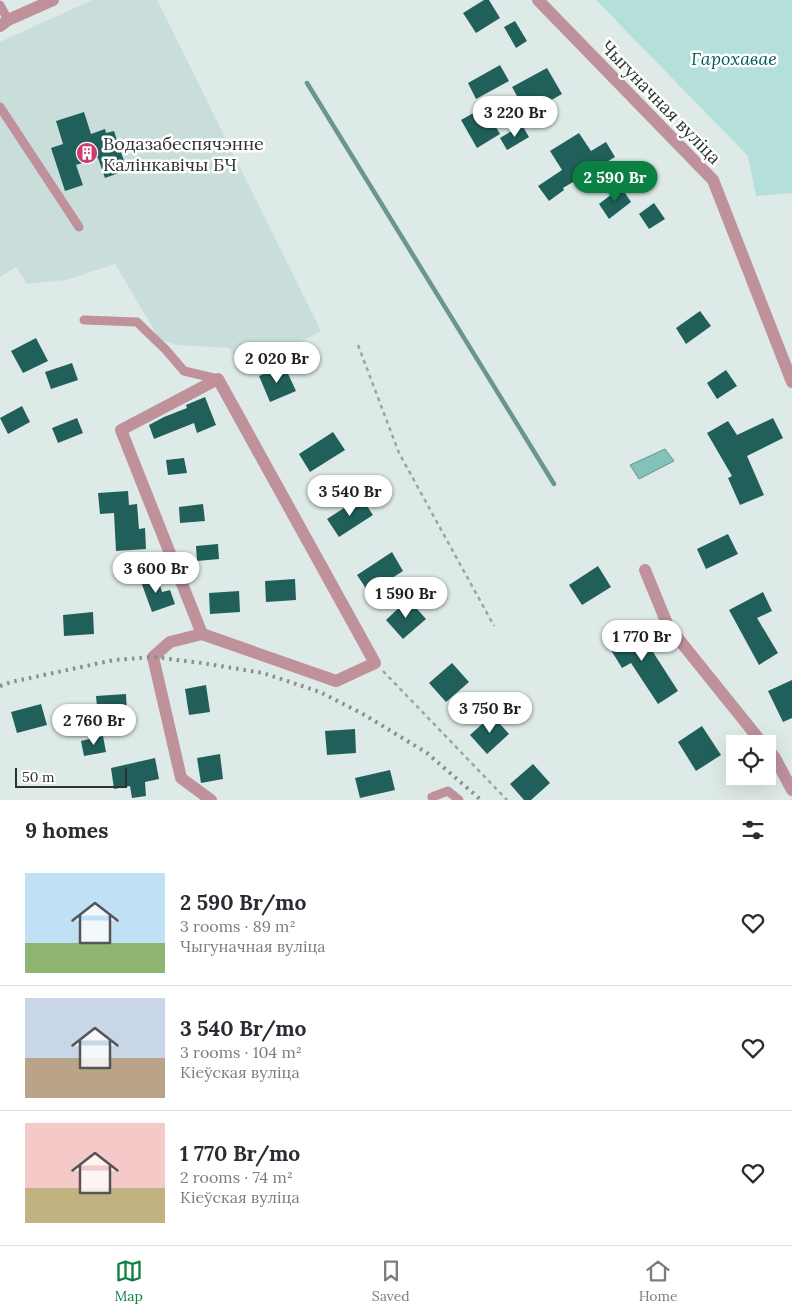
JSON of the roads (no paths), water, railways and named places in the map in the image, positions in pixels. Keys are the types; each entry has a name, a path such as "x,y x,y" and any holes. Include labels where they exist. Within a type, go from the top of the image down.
{"street":[{"path":"4,23 53,0"},
{"name":"Чыгуначная вуліца","path":"538,0 713,180 792,382"},
{"path":"202,634 121,430 218,379 375,663 336,681 202,634 170,642 154,657 181,778 211,800"},
{"path":"646,570 668,626 756,735"},
{"path":"776,760 792,790"}],"lane":[{"path":"0,5 4,23"},
{"path":"0,108 80,227"},
{"path":"84,320 137,322 166,350 184,371 218,379"},
{"path":"433,800 432,797 448,791 459,800"}],"waterway":[{"path":"307,83 554,484"}],"railway":[{"path":"0,686 114,660 153,657 263,673 320,692 363,714 427,753 481,800"}],"place":[{"name":"Водазабеспячэнне Калінкавічы БЧ","path":"87,153"}],"park label":[{"name":"Гарохавае","path":"734,58"}]}
